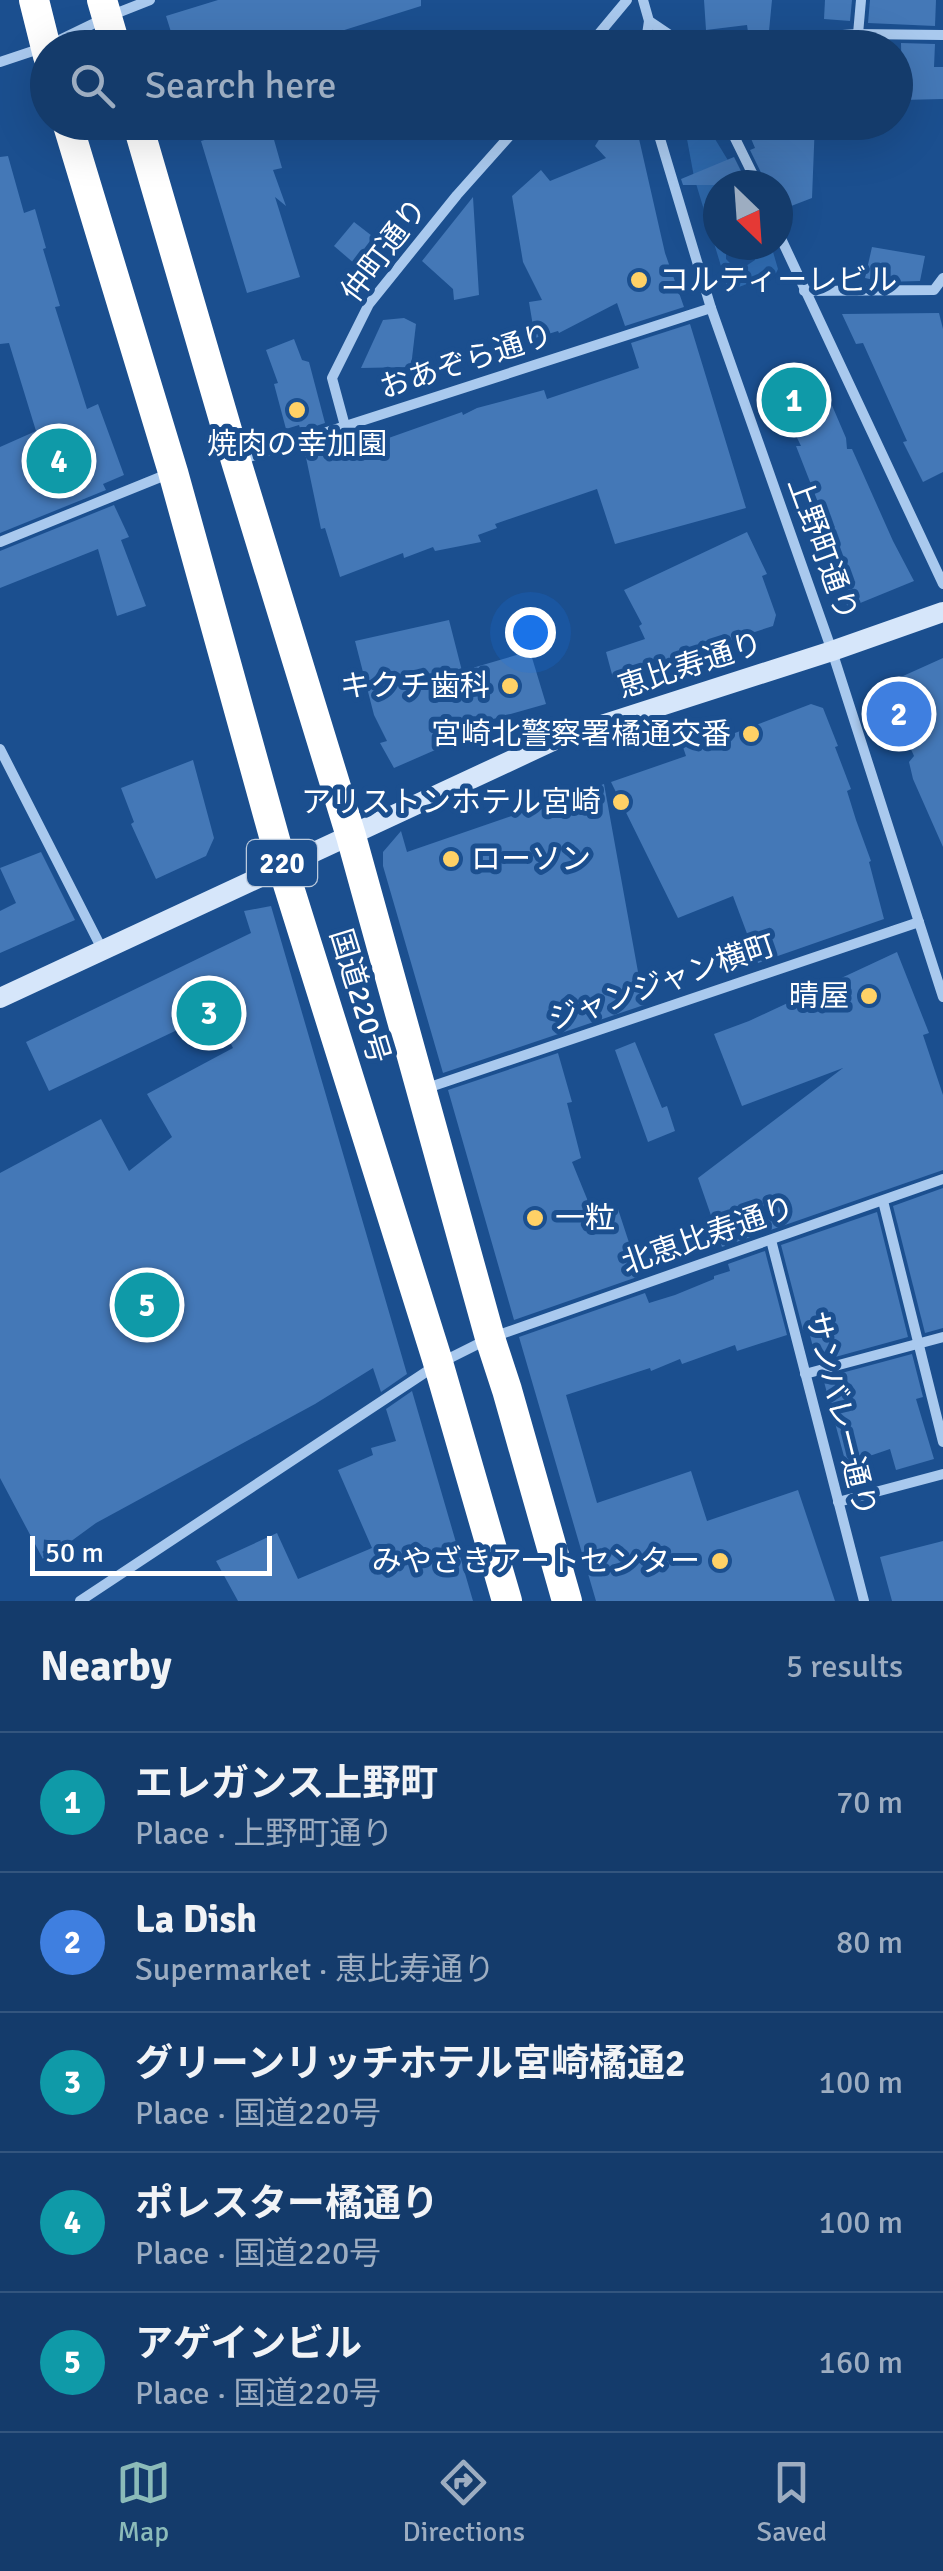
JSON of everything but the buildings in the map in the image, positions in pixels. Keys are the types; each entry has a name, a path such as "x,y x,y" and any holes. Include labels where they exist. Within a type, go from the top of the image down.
{"highway":[{"path":"34,0 41,30"},
{"name":"国道220号","path":"73,140 173,472 282,865 438,1364 507,1601"},
{"name":"国道220号","path":"143,140 351,836 567,1601"}],"street":[{"path":"76,30 104,9 150,0"},
{"path":"601,30 627,0"},
{"path":"643,0 648,30"},
{"path":"858,30 861,0"},
{"path":"649,21 663,30"},
{"path":"913,35 943,36"},
{"path":"0,62 30,55"},
{"name":"仲町通り","path":"346,426 332,378 369,304 506,140"},
{"name":"上野町通り","path":"660,140 710,308 832,651 943,997"},
{"path":"736,140 751,170"},
{"path":"790,260 943,584"},
{"path":"804,292 934,290 943,278"},
{"name":"おあぞら通り","path":"236,461 710,308"},
{"path":"0,542 173,472"},
{"name":"恵比寿通り","path":"0,998 554,740 943,612"},
{"path":"2,757 102,949"},
{"name":"ジャンジャン横町","path":"421,1090 919,922"},
{"name":"北恵比寿通り","path":"80,1601 438,1364 490,1338 943,1180"},
{"path":"882,1201 943,1442"},
{"name":"サンバレー通り","path":"771,1240 864,1601"},
{"path":"805,1374 943,1337"},
{"path":"838,1502 943,1474"}],"shaded area":[{"path":"687,140 716,140 734,170 703,170 703,207"},
{"path":"719,260 743,268 755,260 775,260 776,273 731,290"}],"place":[{"name":"コルティーレビル","path":"639,280"},
{"name":"エレガンス上野町","path":"794,400"},
{"name":"焼肉の幸加園","path":"297,410"},
{"name":"ポレスター橘通り","path":"59,461"},
{"name":"キクチ歯科","path":"510,686"},
{"name":"La Dish","path":"899,714"},
{"name":"宮崎北警察署橘通交番","path":"751,734"},
{"name":"アリストンホテル宮崎","path":"621,802"},
{"name":"ローソン","path":"451,859"},
{"name":"晴屋","path":"869,996"},
{"name":"グリーンリッチホテル宮崎橘通2","path":"209,1013"},
{"name":"一粒","path":"535,1218"},
{"name":"アゲインビル","path":"147,1305"},
{"name":"みやざきアートセンター","path":"720,1561"}]}
